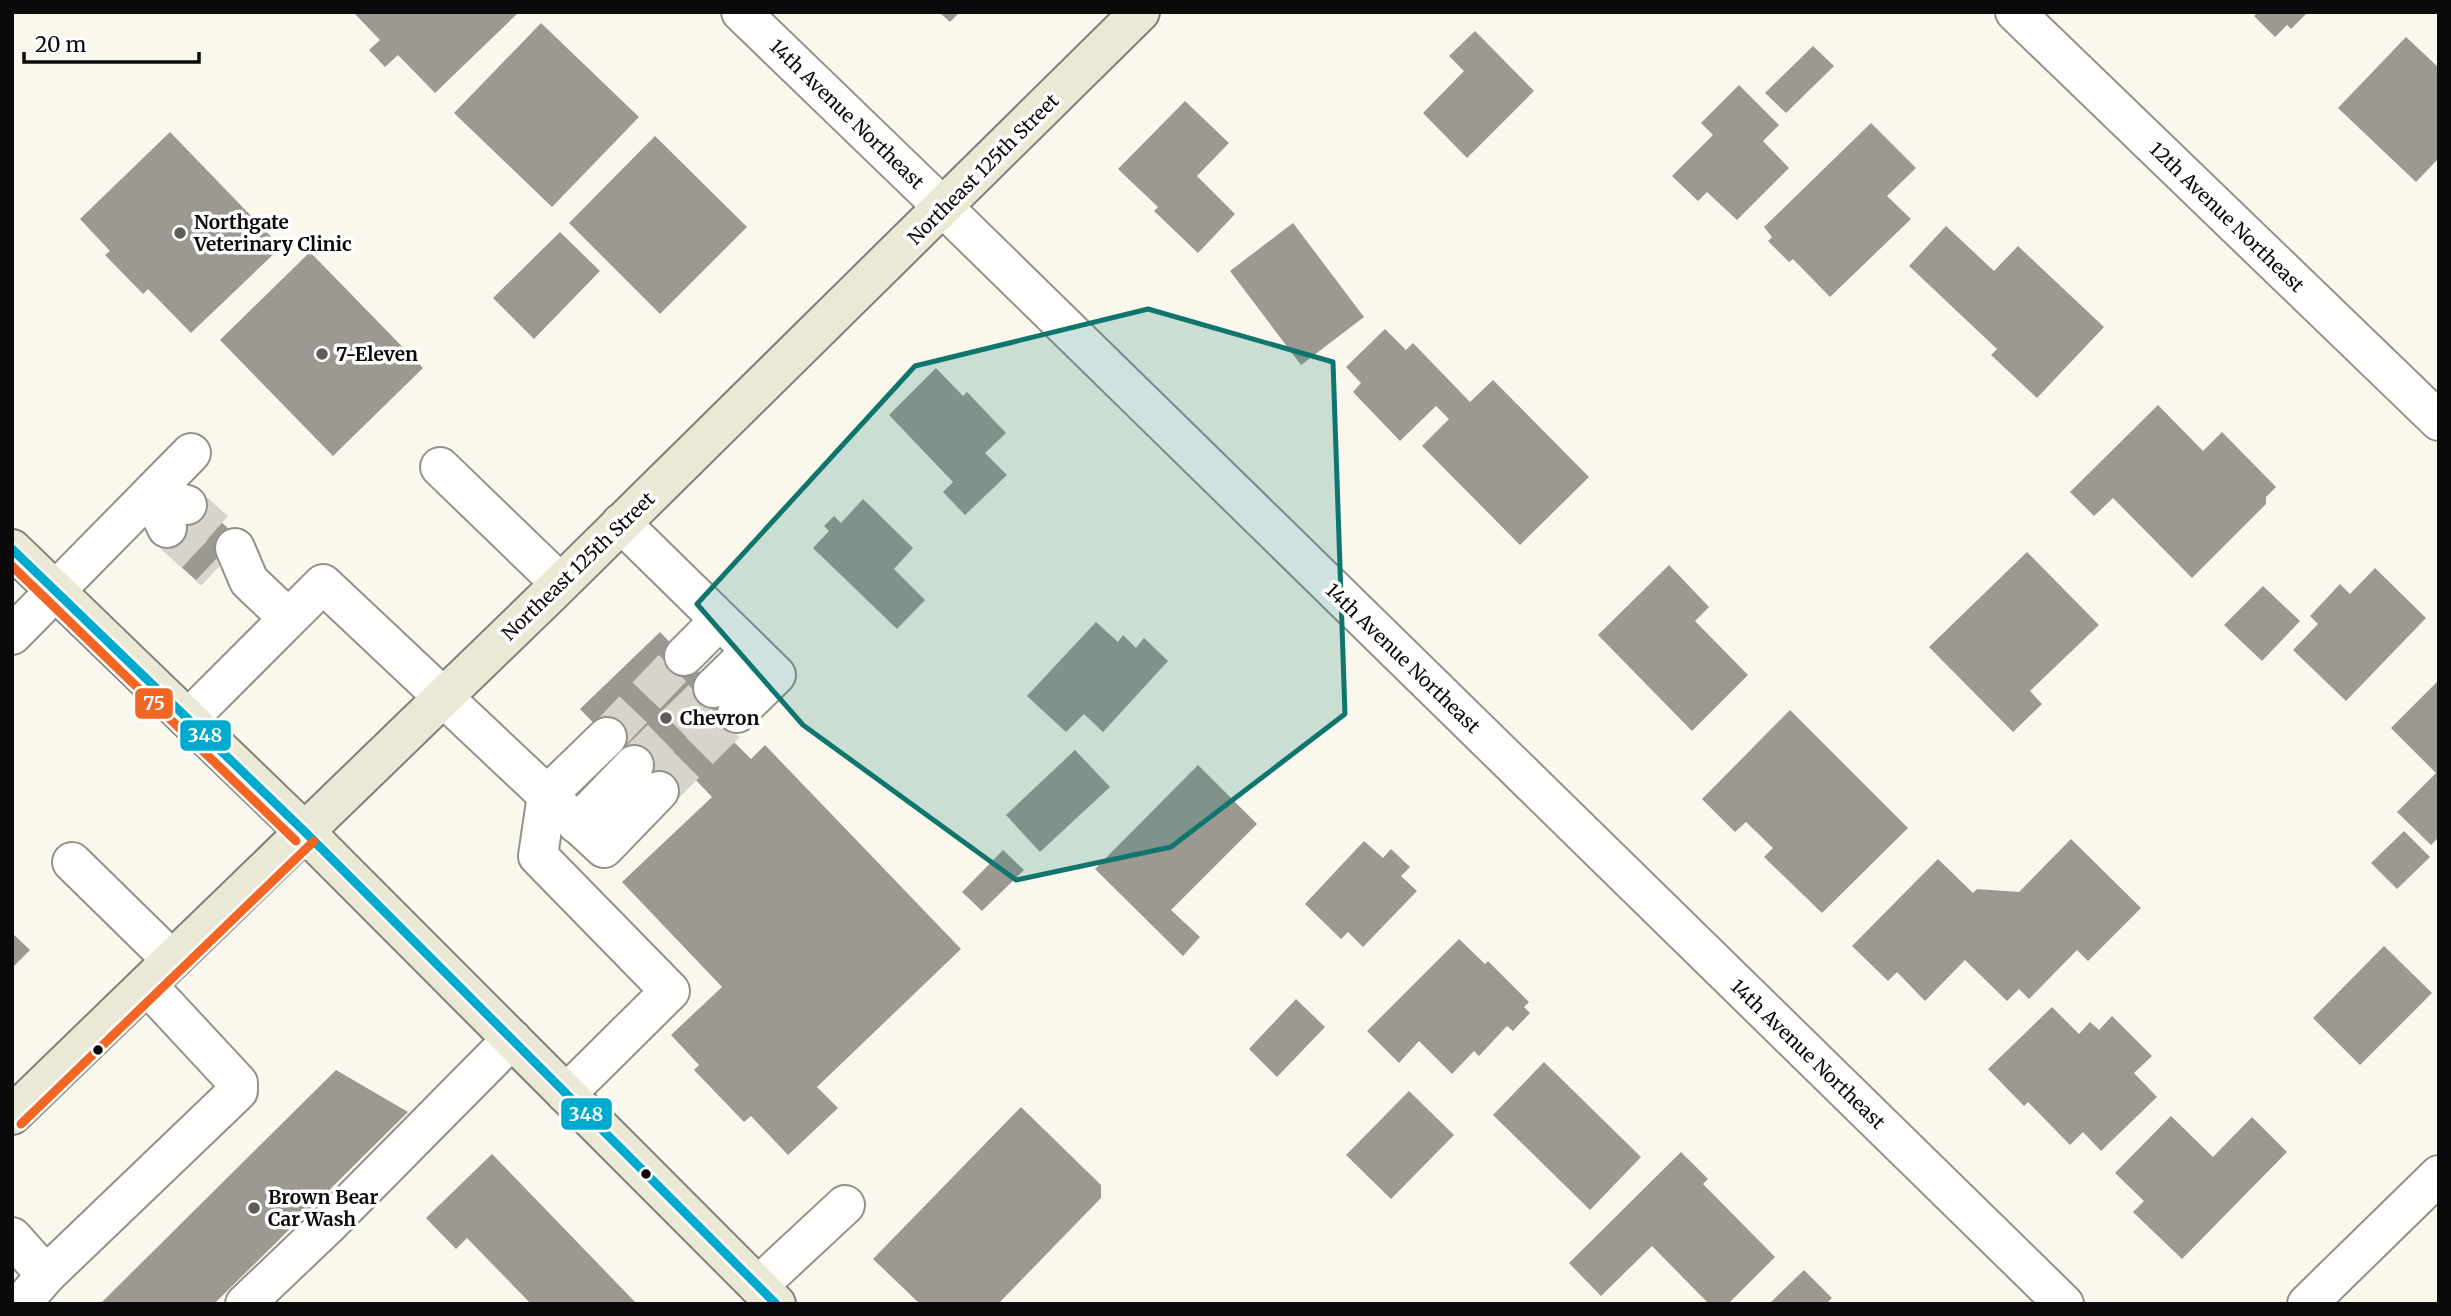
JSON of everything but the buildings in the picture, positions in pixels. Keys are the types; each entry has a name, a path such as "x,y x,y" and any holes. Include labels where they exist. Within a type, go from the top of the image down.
{"main road":[{"name":"Northeast 125th Street","path":"12,1115 443,698 944,208 1140,12"},
{"path":"12,549 305,832 767,1295"}],"street":[{"name":"14th Avenue Northeast","path":"741,12 2064,1304"},
{"name":"12th Avenue Northeast","path":"2015,12 2439,421"},
{"path":"12,635 56,591 168,509 191,453"},
{"path":"440,467 560,583"},
{"path":"621,523 776,676 725,700"},
{"path":"233,567 288,618"},
{"path":"188,719 323,584 604,848 647,778"},
{"path":"684,656 719,621"},
{"path":"566,1094 670,991 538,856 547,795 607,737"},
{"path":"20,1304 46,1275 238,1091 238,1083 160,972 72,862"},
{"path":"245,1304 332,1221 512,1039"},
{"path":"2307,1304 2439,1175"},
{"path":"767,1295 845,1205"},
{"path":"12,1237 46,1275"}],"highlighted area":[{"path":"1148,309 1333,362 1345,714 1171,847 1016,880 803,725 697,604 915,366"}],"tunnel":[{"path":"187,505 235,548"},
{"path":"167,528 214,572"},
{"path":"607,737 684,656"},
{"path":"634,765 713,688"},
{"path":"659,791 737,713"}],"transit line":[{"name":"348","path":"12,549 305,832 776,1304"},
{"name":"75","path":"12,566 296,841"},
{"name":"75","path":"21,1124 314,841"}],"place":[{"name":"Northgate Veterinary Clinic","path":"180,233"},
{"name":"7-Eleven","path":"322,354"},
{"name":"Chevron","path":"666,718"},
{"name":"Brown Bear Car Wash","path":"254,1208"}]}
